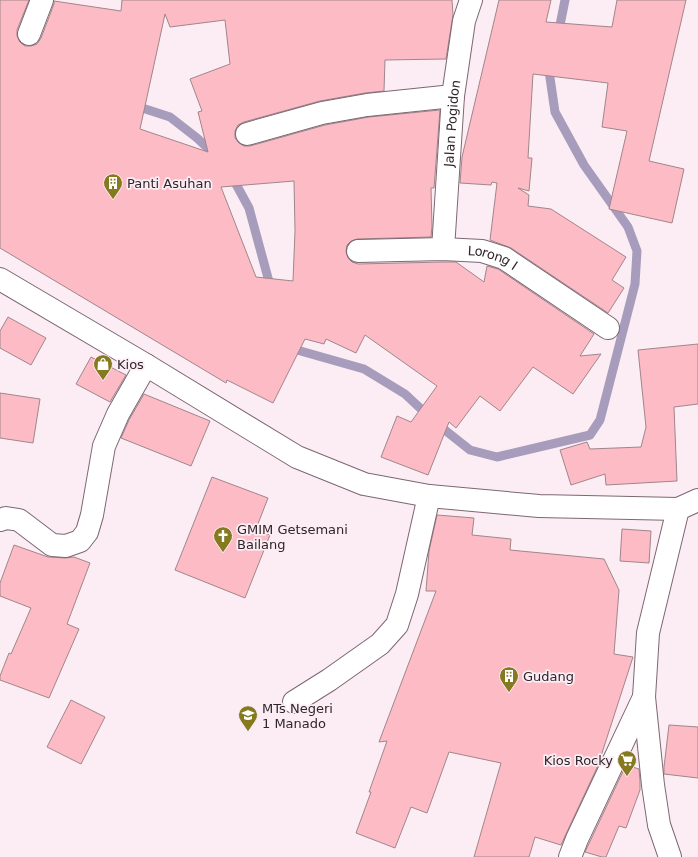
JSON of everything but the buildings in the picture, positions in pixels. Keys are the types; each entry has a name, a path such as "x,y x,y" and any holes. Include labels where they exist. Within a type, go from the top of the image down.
{"street":[{"path":"29,34 42,0"},
{"name":"Jalan Pogidon","path":"443,249 453,96 464,21 471,0"},
{"path":"247,134 322,113 453,96"},
{"name":"Lorong I","path":"358,251 443,249 482,251 504,258 608,328"},
{"path":"0,279 146,364 297,457 364,484 429,496 539,506 678,509 698,500"},
{"path":"0,520 6,518 19,520 52,545 66,546 80,541 87,532 92,515 104,446 118,414 146,364"},
{"path":"294,702 329,680 380,644 397,625 407,594 429,496"},
{"path":"670,857 659,825 653,786 644,698 648,633 678,509"},
{"path":"570,857 577,839 644,698"}],"waterway":[{"path":"558,35 565,0"},
{"path":"290,344 297,350 364,369 405,394 436,423 470,450 497,457 590,435 600,420 635,284 637,251 628,227 584,165 555,112 549,71 551,65"},
{"path":"133,105 170,117 197,138 215,155"},
{"path":"231,175 249,208 271,289"}],"place":[{"name":"Panti Asuhan","path":"113,200"},
{"name":"Kios","path":"103,381"},
{"name":"GMIM Getsemani Bailang","path":"223,553"},
{"name":"Gudang","path":"509,693"},
{"name":"MTs Negeri 1 Manado","path":"248,732"},
{"name":"Kios Rocky","path":"627,777"}]}
